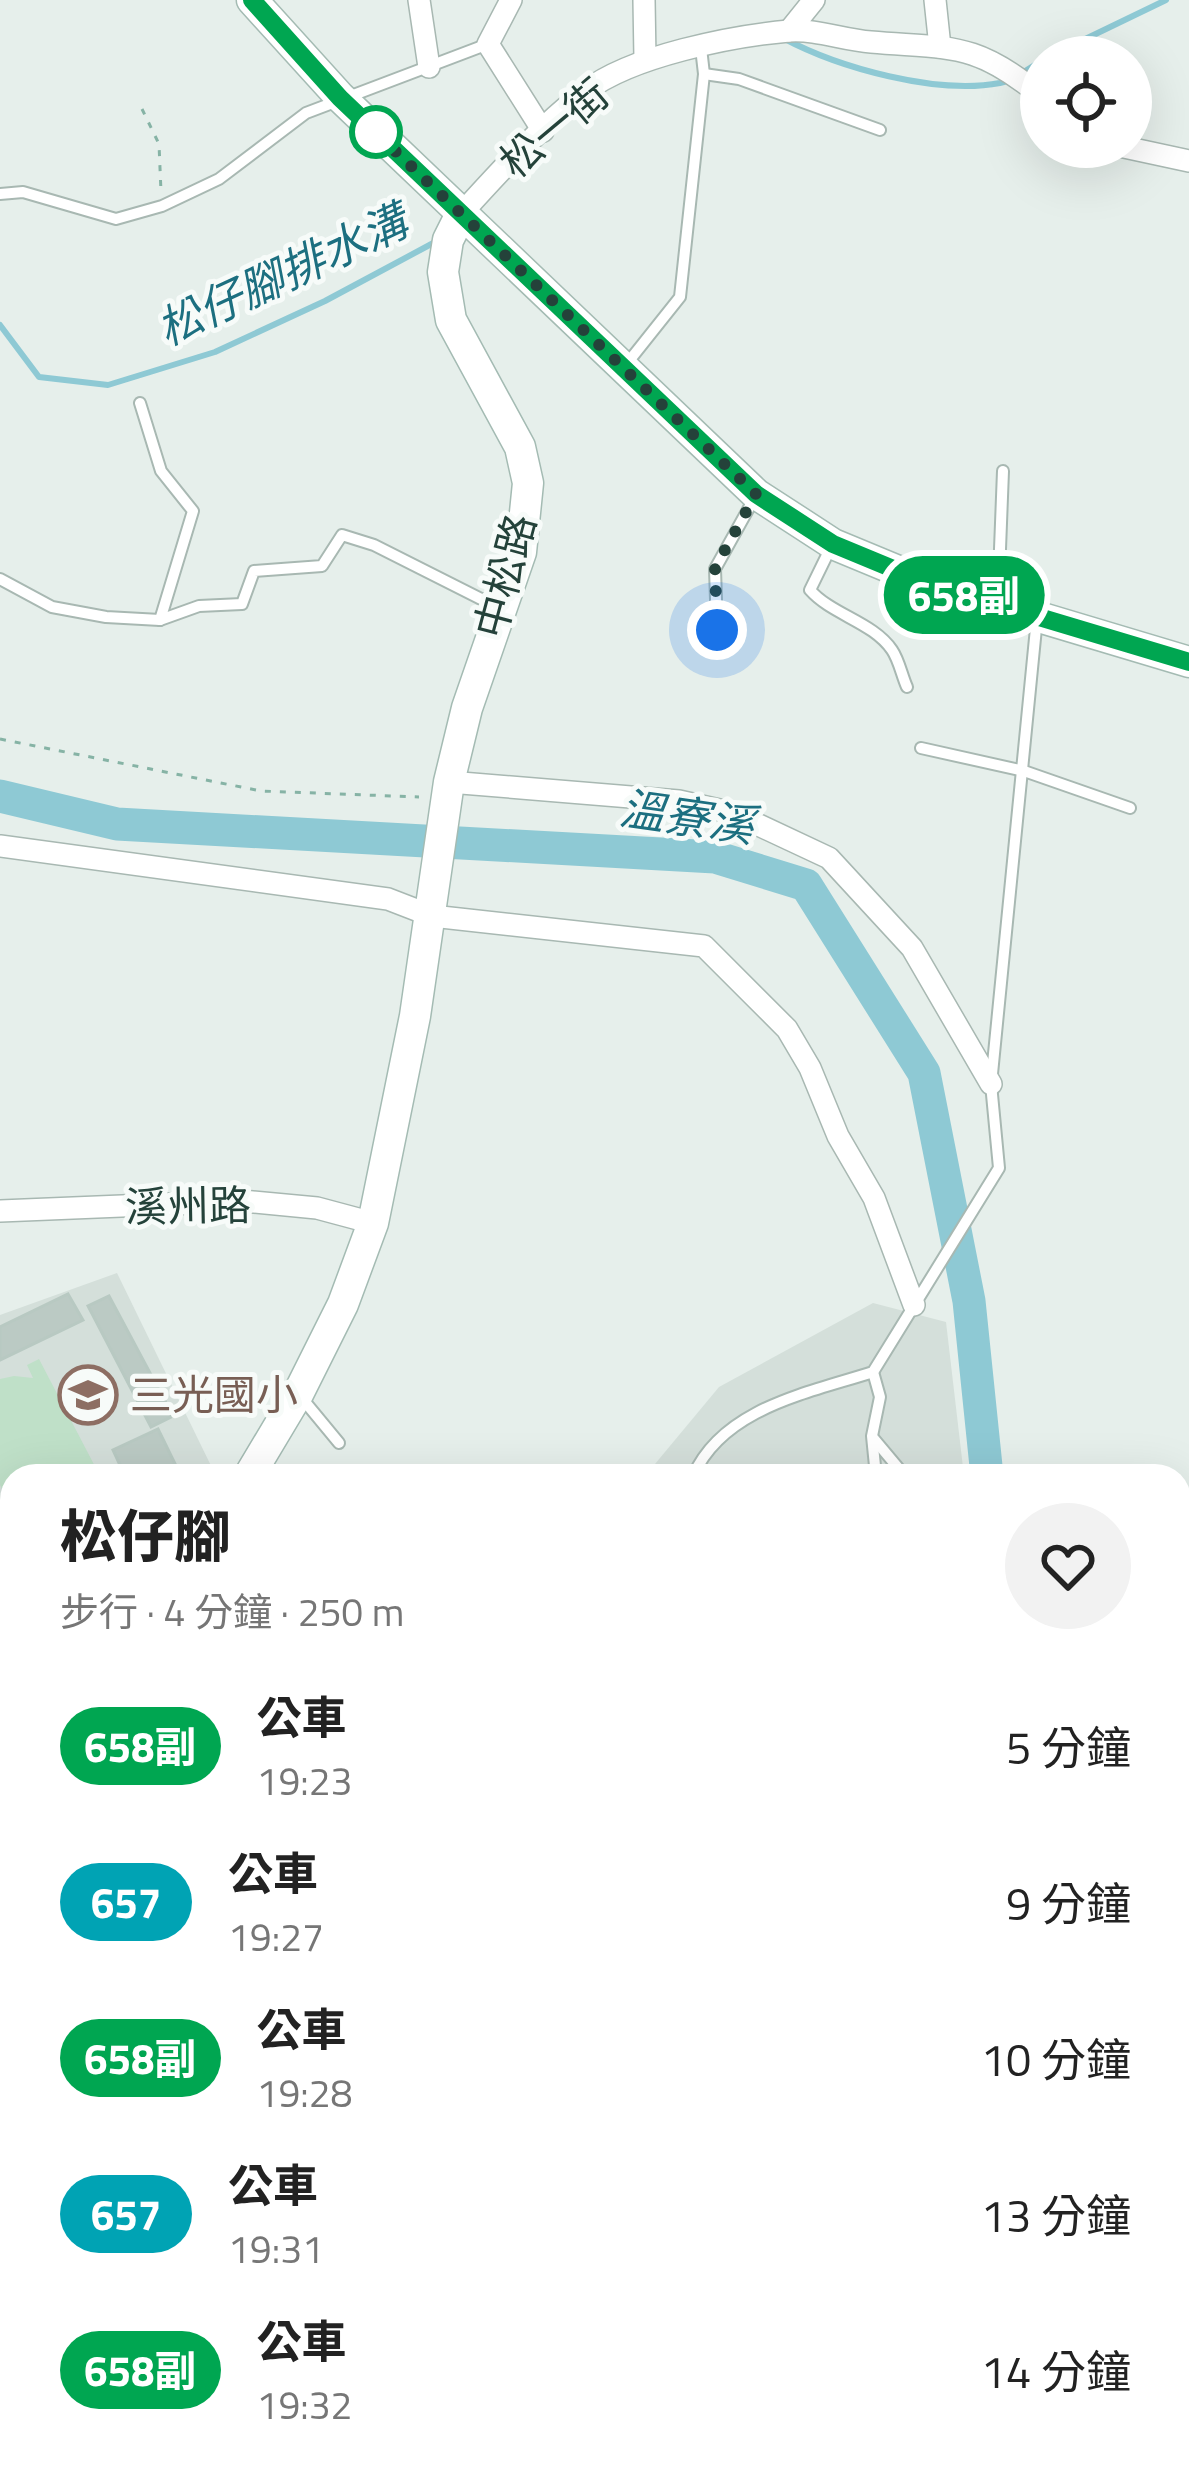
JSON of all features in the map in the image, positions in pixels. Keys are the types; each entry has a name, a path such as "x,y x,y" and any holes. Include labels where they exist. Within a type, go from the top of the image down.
{"street":[{"path":"252,0 340,98 756,494 833,544 932,585 1189,662"},
{"path":"419,0 429,68"},
{"path":"512,0 488,44 543,131"},
{"path":"644,0 645,59"},
{"path":"789,31 814,0"},
{"path":"935,0 940,47"},
{"name":"松一街","path":"461,214 589,88 645,59 789,31 822,32 863,42 980,53 1020,79"},
{"path":"1152,153 1189,161"},
{"name":"中松路","path":"433,904 446,798 500,608 521,552 528,482 520,447 451,320 442,272 448,240 461,214"},
{"path":"446,798 680,801 733,813 829,858 912,948 991,1084"},
{"path":"0,846 704,946 787,1029 810,1067 838,1136 874,1198 914,1306"},
{"path":"256,1464 343,1304 373,1223 433,904"},
{"name":"溪州路","path":"0,1210 243,1201 317,1208 373,1223"}],"lane":[{"path":"0,194 23,192 116,219 162,206 219,179 306,113 488,44"},
{"path":"625,366 680,297 704,74 701,48"},
{"path":"704,74 739,79 880,130"},
{"path":"140,403 161,471 193,511 160,620"},
{"path":"998,604 1003,471"},
{"path":"717,630 715,568 756,494"},
{"path":"0,579 52,607 160,620 199,606 242,604 254,571 322,566 342,536 374,545 500,608"},
{"path":"833,544 810,590 892,649 907,687"},
{"path":"699,1464 705,1452 759,1408 873,1372 999,1168 991,1084 1037,615"},
{"path":"921,748 1024,771 1130,808"},
{"path":"873,1372 880,1397 872,1436 875,1464"},
{"path":"298,1394 339,1443"},
{"path":"872,1436 895,1464"}],"path":[{"path":"142,110 160,144 162,206"},
{"path":"0,739 261,791 446,798"}],"shaded area":[{"name":"三光國小","path":"117,1273 210,1464 0,1464 0,1315"},
{"path":"873,1303 946,1322 963,1464 655,1464 719,1387"}],"green space":[{"path":"39,1359 94,1464 0,1464 0,1379 33,1378 27,1365"}],"building":[{"path":"68,1294 83,1320 0,1360 0,1327"},
{"path":"109,1296 173,1416 151,1427 88,1306"},
{"path":"158,1429 175,1464 119,1464 113,1450"}],"waterway":[{"name":"松仔腳排水溝","path":"1091,36 1166,0"},
{"name":"松仔腳排水溝","path":"783,38 860,69 918,82 975,86 1020,74"},
{"name":"松仔腳排水溝","path":"0,325 39,377 108,385 215,352 437,241"},
{"name":"溫寮溪","path":"0,796 117,824 715,857 806,885 924,1073 969,1301 986,1464"}],"bus line":[{"name":"658副","path":"252,0 340,98 756,494 833,544 932,585 1189,662"}],"place":[{"name":"三光國小","path":"88,1395"}],"route":[{"path":"376,132 370,127 756,494 715,568 717,630"}]}
